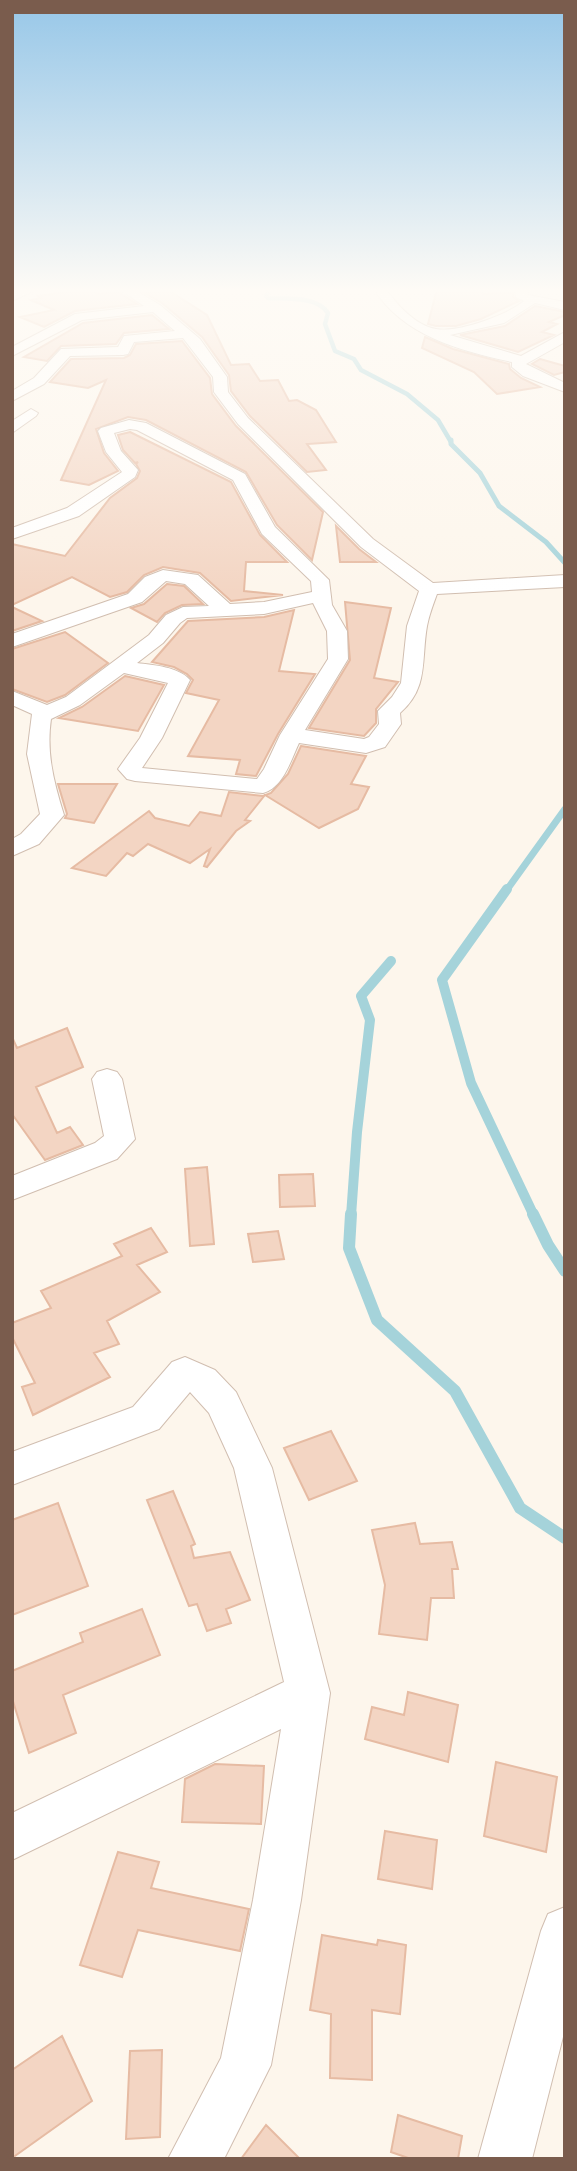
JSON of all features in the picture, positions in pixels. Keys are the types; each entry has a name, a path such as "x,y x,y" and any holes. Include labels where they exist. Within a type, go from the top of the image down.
{"street":[{"path":"222,390 243,421 367,543 429,589 565,581"},
{"path":"12,429 31,414"},
{"path":"12,534 73,512 129,474 130,470 114,452 106,431 129,424 141,426 239,477 268,530 320,580 323,605 337,631 338,659 291,735 275,771 263,786 135,775 129,769 138,760 157,729 159,718 180,680 158,671 119,666"},
{"path":"12,522 38,524 60,538"},
{"path":"12,640 135,598 152,581 163,575 191,579 225,610"},
{"path":"291,735 366,746 377,743 390,724 389,711 402,701 414,679 417,625 429,589"},
{"path":"12,849 30,839 52,815 40,778 37,743 41,716 73,701 156,639 183,613 284,605 323,595"},
{"path":"12,697 47,713"},
{"path":"12,1189 106,1151 120,1139 107,1079"},
{"path":"12,1469 146,1418 185,1372 202,1381 223,1403 253,1468 308,1693 277,1900 245,2065 195,2159"},
{"path":"12,1837 308,1693"},
{"path":"505,2159 565,1931"}],"building":[{"path":"101,390 212,390 236,426 323,512 312,560 277,525 246,472 146,420 128,417 96,429 104,453 118,471 89,485 61,480"},
{"path":"283,390 289,401 297,400 316,410 336,442 307,444 326,470 307,472 250,416 231,391"},
{"path":"493,390 520,390 497,394"},
{"path":"130,432 231,482 260,535 287,562 246,562 244,591 283,595 231,601 200,573 163,567 144,575 127,592 110,597 72,577 12,605 12,544 65,556 110,498 137,478 140,471 136,464 138,462 135,463 123,450 118,435"},
{"path":"336,526 359,549 376,562 340,562"},
{"path":"167,584 184,586 203,604 182,605 165,613 157,622 131,608 144,604"},
{"path":"345,602 391,608 374,678 398,682 376,709 376,723 364,736 309,728 350,660"},
{"path":"12,607 42,621 12,631"},
{"path":"294,610 279,671 315,674 256,776 236,774 240,760 188,756 219,700 186,693 193,680 187,674 174,667 152,662 188,621 264,617"},
{"path":"65,632 108,663 65,695 47,702 12,689 12,649"},
{"path":"125,676 164,685 138,731 59,718 82,707"},
{"path":"301,746 366,756 351,784 369,787 358,809 319,828 265,795 271,793 288,774"},
{"path":"58,784 117,784 94,823 65,818 67,814"},
{"path":"229,792 265,795 245,820 250,821 236,831 207,867 204,866 210,849 190,863 148,844 133,856 127,853 106,876 72,868 149,811 155,818 189,826 200,812 221,816"},
{"path":"67,1028 83,1067 36,1087 57,1133 70,1127 83,1145 45,1160 12,1114 12,1037 17,1048"},
{"path":"207,1167 214,1244 190,1246 185,1169"},
{"path":"313,1174 315,1206 280,1207 279,1175"},
{"path":"151,1228 167,1252 137,1265 160,1292 107,1321 119,1344 94,1353 110,1377 33,1415 22,1387 35,1383 12,1337 12,1323 51,1308 41,1291 122,1256 114,1244"},
{"path":"278,1231 284,1259 253,1262 248,1234"},
{"path":"331,1431 357,1481 309,1500 284,1448"},
{"path":"173,1491 195,1544 191,1546 194,1558 230,1552 250,1600 226,1609 231,1623 207,1631 197,1604 189,1606 147,1500"},
{"path":"58,1503 88,1586 12,1615 12,1520"},
{"path":"415,1523 420,1544 452,1542 458,1569 452,1569 454,1598 431,1598 427,1640 379,1634 385,1585 372,1530"},
{"path":"142,1609 160,1655 63,1695 76,1733 29,1753 12,1698 12,1671 83,1642 80,1633"},
{"path":"408,1692 458,1705 448,1762 365,1739 372,1707 404,1715"},
{"path":"496,1762 557,1777 546,1852 484,1836"},
{"path":"215,1764 264,1766 261,1824 182,1822 185,1779"},
{"path":"385,1831 437,1840 432,1889 378,1879"},
{"path":"118,1852 159,1862 151,1888 249,1909 240,1951 138,1930 122,1977 80,1965"},
{"path":"322,1935 377,1945 378,1940 406,1945 400,2014 372,2010 372,2080 330,2078 331,2014 310,2010"},
{"path":"62,2036 92,2101 12,2158 12,2070"},
{"path":"162,2050 160,2137 126,2139 130,2051"},
{"path":"398,2115 462,2136 458,2159 411,2159 391,2152"},
{"path":"266,2125 300,2159 241,2159"}],"waterway":[{"path":"400,390 438,420 451,442"},
{"path":"451,442 480,473 499,506 546,542 565,563"},
{"path":"506,891 565,809"},
{"path":"507,889 442,980 471,1083 534,1216"},
{"path":"351,1216 357,1132 370,1020 361,996 391,961"},
{"path":"351,1214 349,1248 377,1320 455,1391 520,1508 565,1538"},
{"path":"533,1214 565,1271"}]}
